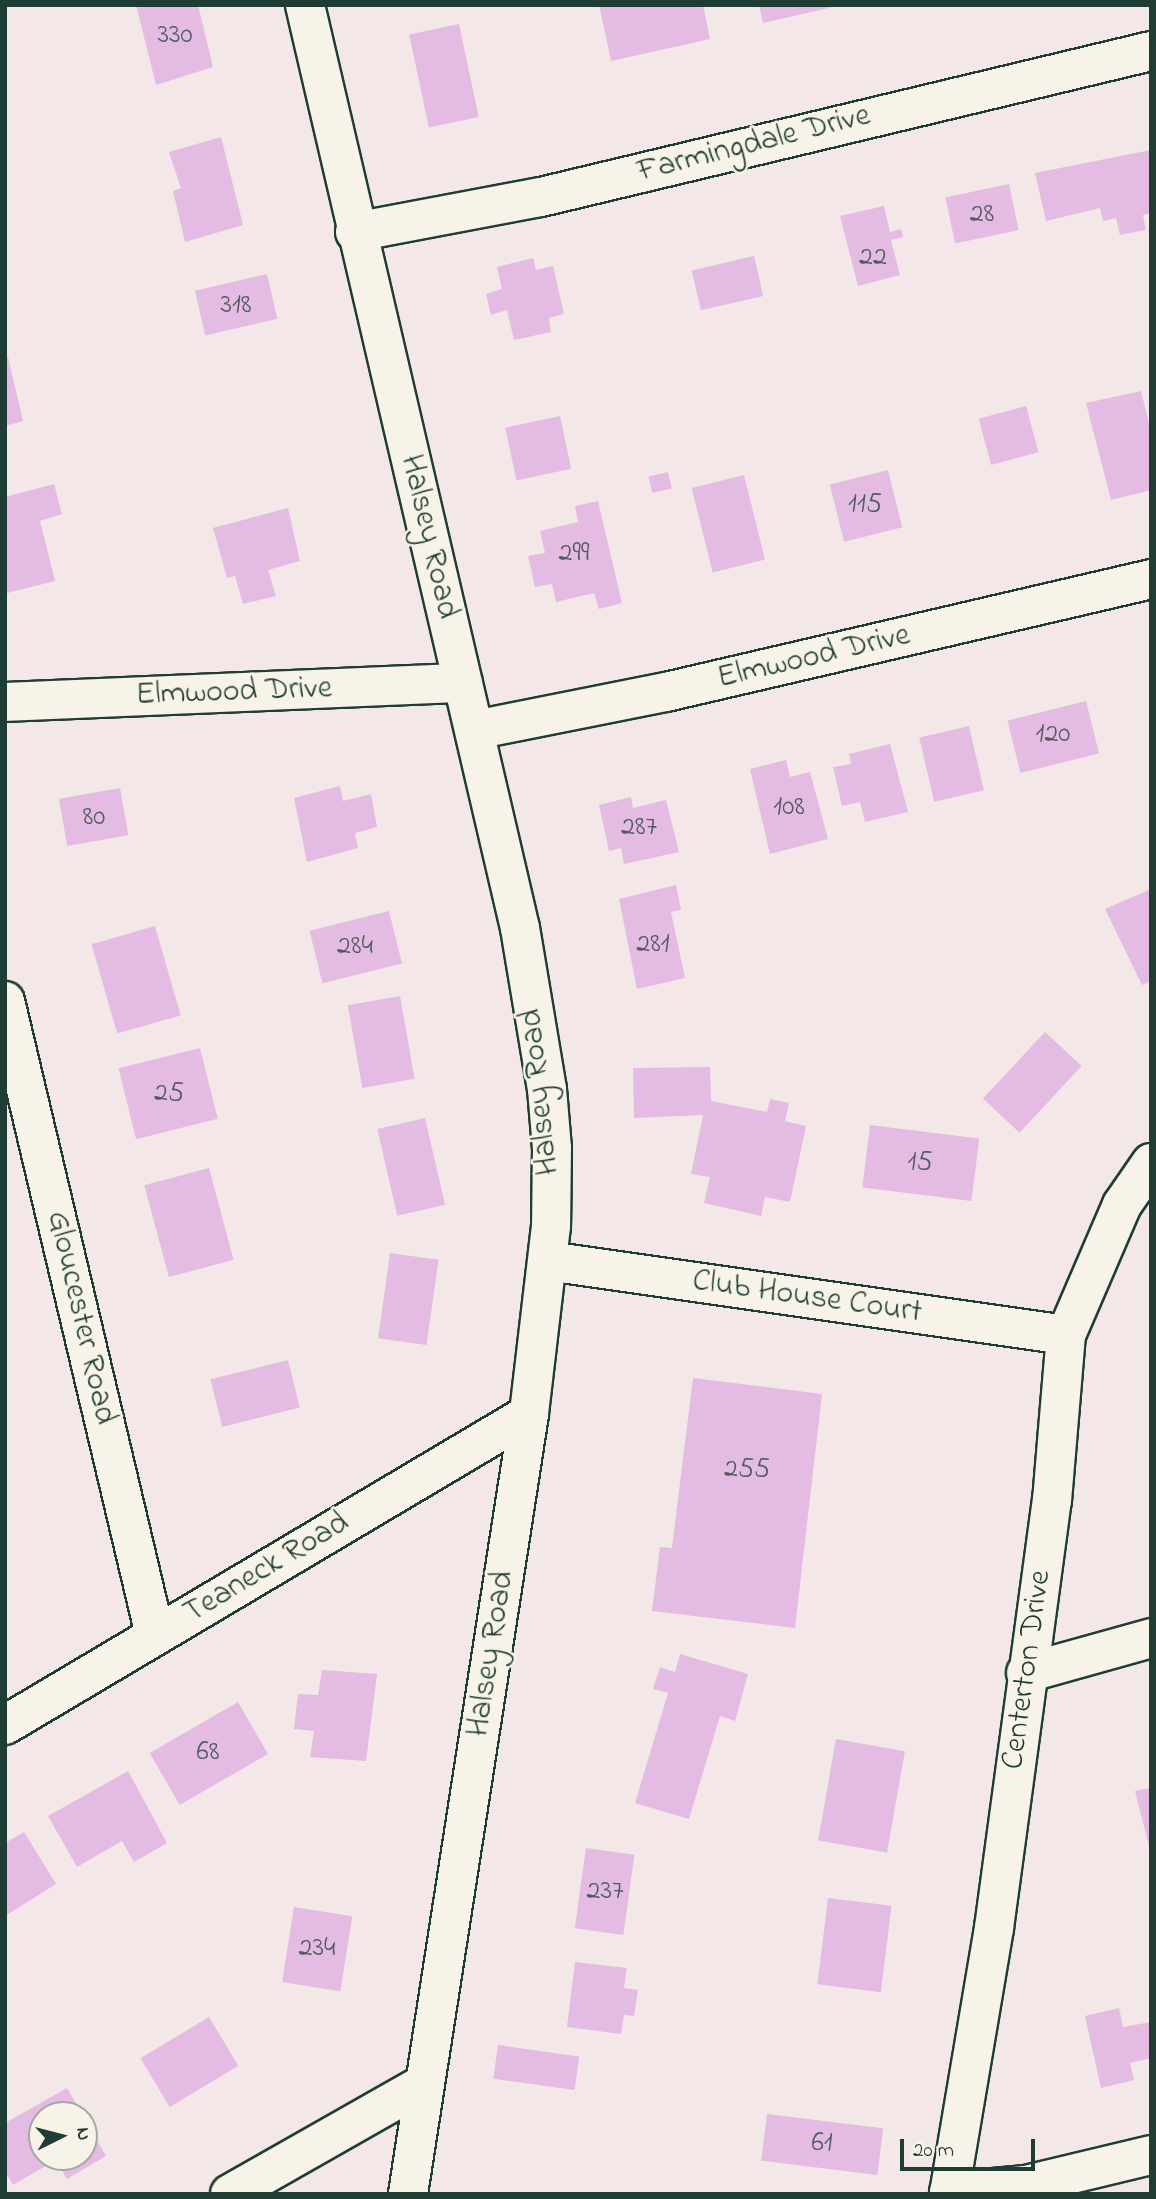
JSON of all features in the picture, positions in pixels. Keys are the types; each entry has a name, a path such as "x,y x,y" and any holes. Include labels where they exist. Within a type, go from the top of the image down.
{"street":[{"name":"Halsey Road","path":"305,5 355,232 520,928 547,1089 552,1148 548,1261 528,1414 408,2194"},
{"name":"Farmingdale Drive","path":"355,232 541,197 1151,51"},
{"name":"Elmwood Drive","path":"475,730 666,692 1151,579"},
{"name":"Elmwood Drive","path":"5,702 463,683"},
{"name":"Gloucester Road","path":"5,1001 155,1635"},
{"name":"Centerton Drive","path":"949,2193 994,1928 1026,1672 1052,1501 1066,1335 1122,1205 1151,1163"},
{"name":"Club House Court","path":"548,1261 1066,1335"},
{"name":"Teaneck Road","path":"5,1725 528,1414"},
{"path":"1026,1672 1151,1638"},
{"path":"230,2194 424,2084"},
{"path":"949,2193 1026,2185 1151,2155"}],"building":[{"path":"136,5 198,5 213,67 156,85"},
{"path":"599,5 703,5 710,39 611,61"},
{"path":"759,5 837,5 837,6 763,23"},
{"path":"459,24 479,117 429,128 409,35"},
{"path":"221,137 243,225 185,242 173,191 181,188 169,152"},
{"path":"1151,150 1151,213 1143,215 1146,230 1120,235 1116,218 1103,221 1100,208 1046,221 1035,173"},
{"path":"1009,184 1019,230 955,243 945,198"},
{"path":"884,206 890,232 901,229 903,237 891,240 900,275 858,286 840,216"},
{"path":"754,256 763,296 701,310 692,270"},
{"path":"533,258 536,270 553,266 564,314 549,318 551,332 514,340 507,310 491,315 486,294 502,289 497,267"},
{"path":"267,274 277,319 205,335 195,291"},
{"path":"8,357 23,421 5,426 5,358"},
{"path":"1141,391 1151,431 1151,490 1111,500 1086,403"},
{"path":"1026,406 1038,452 991,465 979,419"},
{"path":"560,416 571,469 516,480 505,428"},
{"path":"888,470 902,527 844,542 830,485"},
{"path":"668,472 672,489 652,493 649,476"},
{"path":"744,475 765,559 713,572 692,488"},
{"path":"54,484 62,514 40,521 55,581 7,593 5,497"},
{"path":"598,501 622,603 599,609 594,593 556,602 552,584 535,587 528,556 545,553 540,531 578,522 575,506"},
{"path":"288,508 300,561 268,570 276,596 243,604 235,576 227,578 213,528"},
{"path":"1086,701 1099,753 1020,773 1007,721"},
{"path":"969,726 984,790 934,802 919,737"},
{"path":"890,744 908,812 865,822 860,802 842,806 833,767 851,764 849,754"},
{"path":"786,760 790,777 810,772 828,839 770,854 750,769"},
{"path":"340,786 343,801 371,794 377,827 355,833 358,848 307,862 294,798"},
{"path":"120,788 128,835 67,846 59,799"},
{"path":"631,797 633,808 666,800 679,852 624,864 621,848 609,851 599,805"},
{"path":"676,885 681,910 671,912 685,978 637,989 619,899"},
{"path":"1151,889 1151,981 1142,985 1105,909"},
{"path":"389,911 402,963 322,983 309,931"},
{"path":"155,926 181,1015 117,1034 92,944"},
{"path":"400,996 415,1079 362,1088 348,1005"},
{"path":"1045,1032 1082,1066 1020,1133 983,1099"},
{"path":"200,1048 218,1119 136,1139 118,1068"},
{"path":"710,1067 711,1101 767,1112 770,1099 789,1103 785,1121 806,1126 790,1202 765,1197 761,1216 704,1203 710,1177 691,1174 703,1115 634,1118 633,1068"},
{"path":"425,1118 445,1205 397,1216 377,1129"},
{"path":"870,1125 979,1138 972,1201 862,1188"},
{"path":"209,1168 234,1260 169,1277 144,1185"},
{"path":"390,1253 439,1260 427,1345 378,1338"},
{"path":"288,1360 300,1408 222,1427 210,1379"},
{"path":"693,1378 822,1394 795,1628 652,1611 660,1547 672,1548"},
{"path":"680,1654 748,1674 735,1721 720,1716 689,1819 635,1803 668,1693 653,1689 660,1667 675,1672"},
{"path":"322,1670 377,1674 366,1761 310,1757 314,1731 294,1729 298,1694 318,1695"},
{"path":"238,1702 268,1754 180,1805 150,1753"},
{"path":"836,1739 905,1751 887,1853 818,1840"},
{"path":"128,1771 167,1843 134,1862 122,1841 77,1867 48,1816"},
{"path":"1151,1788 1151,1850 1150,1850 1135,1791"},
{"path":"24,1832 56,1884 5,1916 5,1843"},
{"path":"586,1848 635,1855 623,1935 575,1928"},
{"path":"828,1898 892,1906 881,1992 817,1984"},
{"path":"294,1907 352,1916 340,1991 282,1982"},
{"path":"575,1962 627,1968 624,1988 638,1990 634,2016 624,2015 621,2034 567,2027"},
{"path":"1119,2008 1123,2027 1151,2022 1151,2058 1130,2063 1134,2080 1101,2088 1085,2016"},
{"path":"209,2017 238,2066 170,2107 140,2058"},
{"path":"498,2045 579,2056 574,2090 493,2079"},
{"path":"67,2088 75,2101 44,2101"},
{"path":"28,2110 28,2171 37,2171 13,2185 5,2171 5,2123"},
{"path":"767,2114 883,2128 877,2175 761,2161"},
{"path":"98,2142 106,2156 98,2161"},
{"path":"62,2171 81,2171 67,2179"}]}
